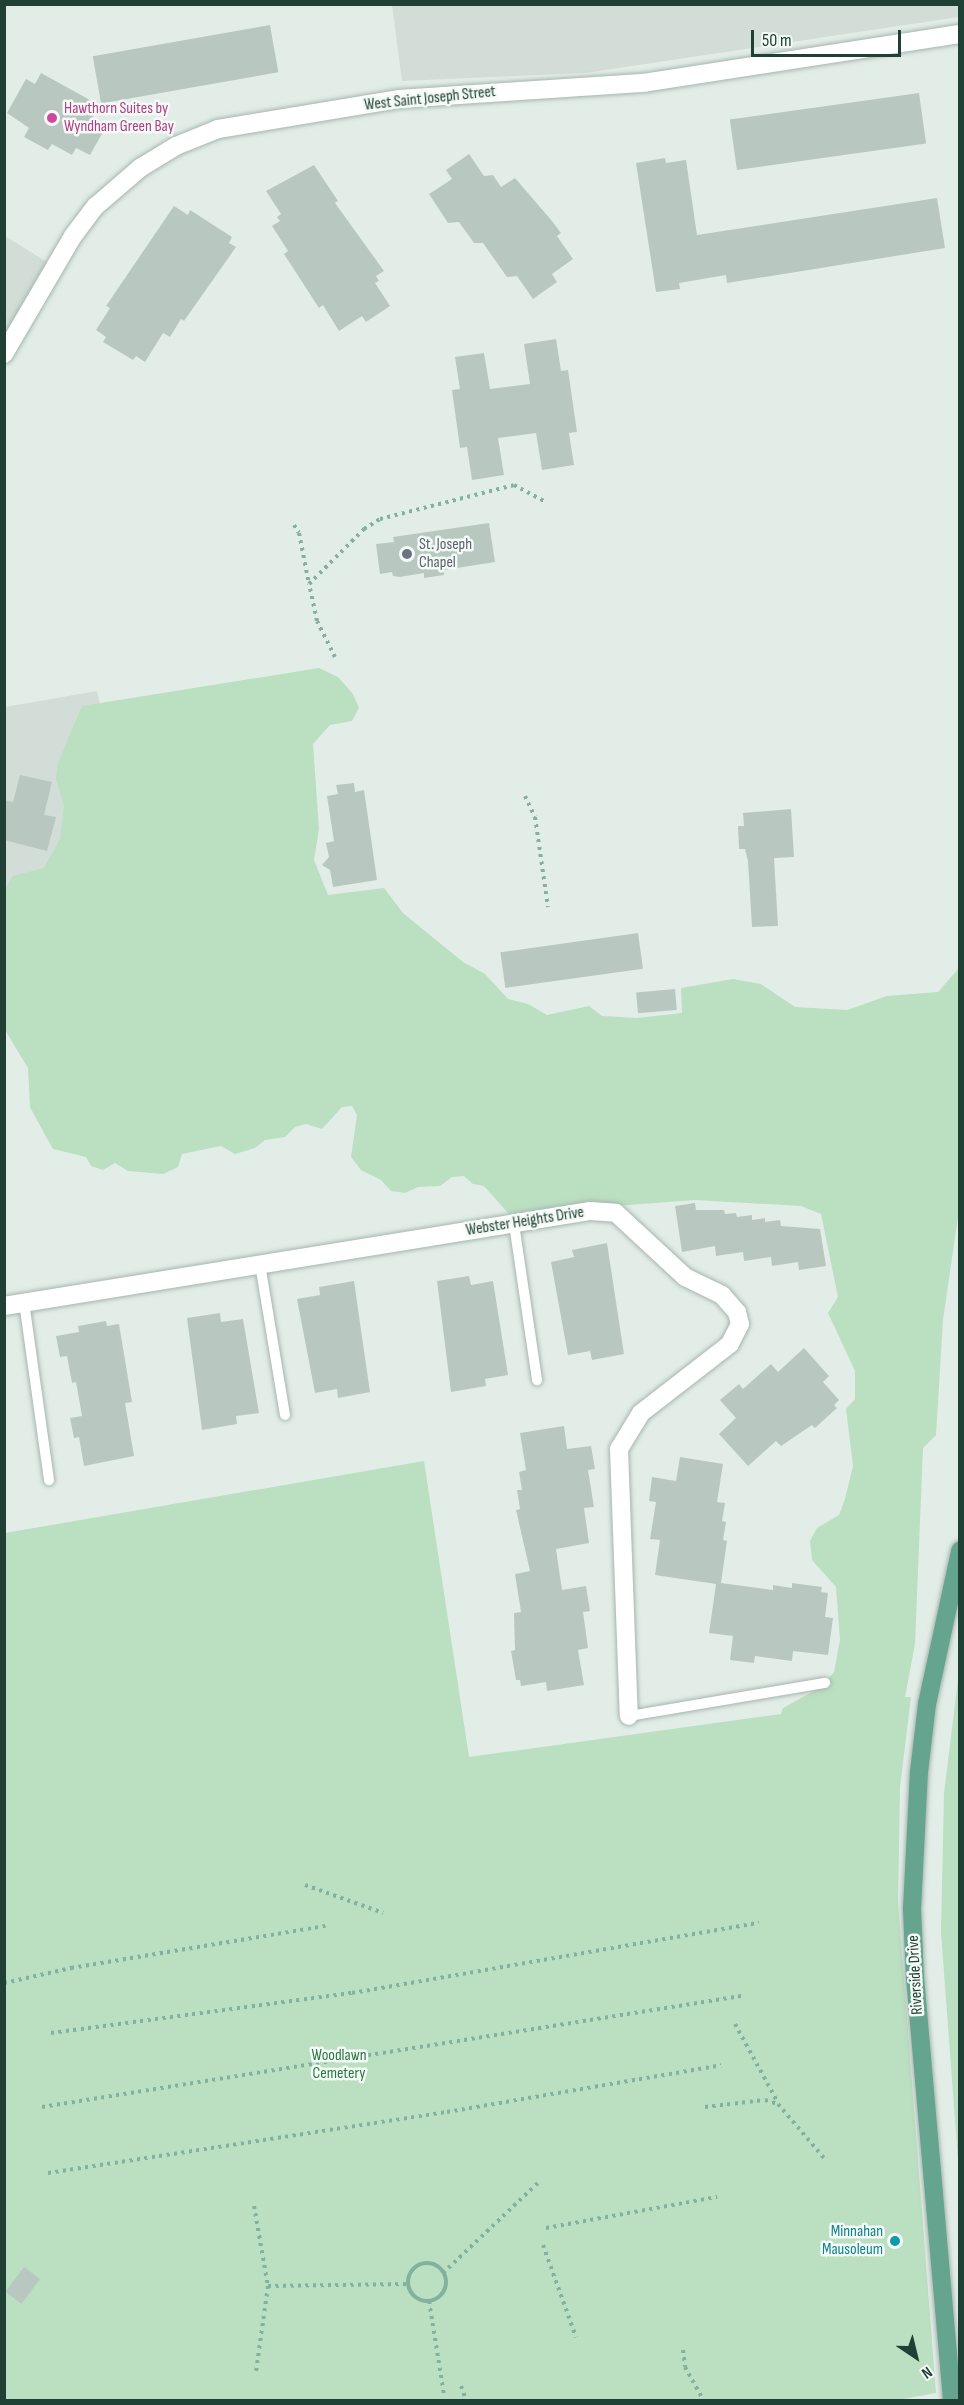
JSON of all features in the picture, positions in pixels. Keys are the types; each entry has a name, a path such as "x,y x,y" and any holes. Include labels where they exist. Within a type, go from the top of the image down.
{"main road":[{"name":"Riverside Drive","path":"952,2400 915,1989 912,1909 919,1772 927,1704 960,1551"}],"street":[{"name":"West Saint Joseph Street","path":"4,354 73,236 96,207 140,168 176,146 218,129 400,99 643,83 960,34"},
{"name":"Webster Heights Drive","path":"4,1305 590,1211 616,1213 685,1277 722,1295 737,1312 740,1324 730,1344 641,1413 619,1449 629,1716"}],"lane":[{"path":"514,1224 537,1380"},
{"path":"260,1264 285,1415"},
{"path":"24,1302 49,1480"},
{"path":"629,1716 825,1683"}],"path":[{"path":"309,584 364,529 380,519 514,485 546,502"},
{"path":"294,525 299,533 317,621 335,657"},
{"path":"525,796 535,817 548,907"},
{"path":"305,1885 383,1913"},
{"path":"51,2033 352,1993 759,1923"},
{"path":"4,1983 71,1968 326,1926"},
{"path":"42,2107 741,1996"},
{"path":"735,2024 778,2104 824,2158"},
{"path":"48,2173 447,2112 721,2065"},
{"path":"705,2107 765,2100 778,2104"},
{"path":"443,2273 538,2182"},
{"path":"546,2228 717,2197"},
{"path":"254,2206 268,2286 256,2371"},
{"path":"543,2245 576,2337"},
{"path":"421,2264 434,2265 443,2273 444,2291 429,2301 417,2298 408,2284 411,2272 421,2264"},
{"path":"268,2286 408,2284"},
{"path":"429,2301 444,2395"},
{"path":"683,2350 685,2367 703,2400"},
{"path":"461,2386 466,2400"}],"shaded area":[{"path":"959,4 959,17 585,73 402,81 392,5"},
{"path":"5,236 55,267 5,354"},
{"path":"97,691 107,739 65,906 5,922 5,707"}],"green space":[{"name":"Woodlawn Cemetery","path":"319,668 338,677 353,694 359,708 352,721 330,725 313,744 319,829 314,860 328,895 384,888 403,913 463,962 485,974 508,999 528,1004 547,1015 589,1006 602,1016 637,1018 682,1013 681,988 733,979 761,984 795,1007 847,1010 887,996 938,992 959,968 959,1210 943,1320 936,1435 923,1448 915,1644 905,1697 911,1697 900,1788 898,1902 936,2393 898,2400 5,2400 5,1533 424,1461 469,1757 781,1714 783,1708 821,1687 834,1672 840,1640 836,1587 812,1560 810,1541 817,1528 839,1515 845,1499 853,1466 846,1409 855,1399 855,1371 828,1313 838,1297 821,1214 801,1206 695,1200 509,1214 484,1186 473,1184 464,1176 452,1177 440,1186 418,1187 405,1193 391,1191 381,1180 361,1170 351,1157 357,1115 352,1106 342,1107 322,1129 306,1124 295,1127 285,1137 265,1140 255,1148 235,1154 221,1146 182,1154 178,1167 163,1174 128,1171 115,1163 103,1170 91,1166 86,1157 53,1149 45,1135 30,1107 28,1068 5,1030 5,889 13,876 44,868 60,839 64,806 56,779 58,763 82,706"},
{"path":"959,1672 959,2174 941,1932 944,1793"}],"building":[{"path":"270,25 278,72 101,104 93,56"},
{"name":"Hawthorn Suites by Wyndham Green Bay","path":"41,73 99,105 89,124 103,132 90,155 76,148 72,155 52,144 48,150 24,137 29,128 7,113 26,79 35,84"},
{"path":"919,93 926,144 737,170 730,120"},
{"path":"469,154 484,176 493,175 501,187 515,178 561,233 557,236 573,259 552,274 557,282 533,299 517,276 507,277 483,243 474,243 459,222 448,223 429,194 452,179 446,170"},
{"path":"665,158 666,163 686,160 697,235 937,198 945,248 727,283 726,275 679,283 680,289 656,292 636,163"},
{"path":"314,165 338,201 335,203 384,271 376,276 379,281 375,283 390,306 366,322 362,316 339,331 323,305 319,308 284,254 288,251 272,226 280,221 277,217 281,214 266,191"},
{"path":"174,206 188,215 190,210 232,237 229,243 236,247 184,321 181,319 170,337 163,333 145,362 136,356 133,360 103,342 106,337 96,330 110,308 106,306"},
{"path":"556,339 561,371 568,370 577,432 569,433 574,465 542,470 536,433 498,438 504,475 472,480 467,447 460,448 452,390 460,389 455,357 484,353 490,389 530,384 524,344"},
{"path":"489,523 495,562 444,570 444,575 424,578 424,573 400,577 393,576 392,572 380,574 376,544 394,542 393,537"},
{"path":"20,775 52,782 44,815 56,817 47,851 4,840 4,800 13,802"},
{"path":"354,783 355,792 364,790 377,880 333,887 330,870 322,865 329,857 326,843 334,841 327,796 338,794 336,785"},
{"path":"791,809 794,857 774,858 778,926 752,927 748,861 745,849 739,849 738,826 744,826 743,813"},
{"path":"638,933 643,969 505,988 500,952"},
{"path":"675,989 677,1010 638,1013 636,992"},
{"path":"695,1203 696,1210 724,1210 725,1214 736,1213 737,1217 752,1215 752,1220 765,1218 765,1222 780,1220 781,1226 820,1229 826,1266 799,1270 798,1262 772,1266 771,1257 744,1261 743,1252 716,1256 715,1246 682,1252 675,1206"},
{"path":"607,1243 624,1354 592,1360 590,1351 568,1355 551,1262 574,1257 572,1250"},
{"path":"469,1276 471,1285 493,1281 508,1375 485,1379 486,1386 451,1392 437,1281"},
{"path":"354,1281 370,1392 338,1398 337,1389 315,1393 297,1299 320,1295 319,1287"},
{"path":"220,1313 221,1322 243,1319 259,1413 236,1416 237,1424 202,1430 187,1318"},
{"path":"106,1321 107,1326 119,1324 132,1402 125,1403 134,1456 84,1466 79,1437 74,1438 70,1418 82,1416 76,1382 72,1383 67,1356 60,1357 56,1336 79,1332 78,1326"},
{"path":"804,1348 829,1376 823,1382 839,1400 834,1405 837,1408 815,1428 812,1425 781,1446 776,1441 748,1466 719,1434 736,1418 720,1400 739,1384 743,1389 771,1364 778,1372"},
{"path":"564,1426 567,1449 591,1446 595,1469 588,1470 594,1507 584,1508 589,1543 556,1549 562,1590 586,1586 590,1611 583,1612 588,1648 578,1650 584,1685 547,1691 546,1682 521,1686 520,1680 516,1680 511,1651 515,1650 514,1613 521,1612 515,1574 530,1571 516,1510 520,1509 517,1490 522,1490 519,1472 526,1470 520,1433"},
{"path":"680,1457 723,1464 717,1502 725,1503 722,1521 726,1522 723,1540 727,1541 721,1583 773,1590 773,1585 792,1588 792,1583 822,1587 821,1592 828,1593 825,1617 833,1618 828,1655 793,1651 792,1661 755,1656 754,1663 730,1660 733,1636 709,1633 716,1584 655,1575 660,1540 650,1539 656,1502 649,1501 652,1477 676,1481"},
{"path":"24,2267 40,2279 21,2304 5,2292"}],"place":[{"name":"Hawthorn Suites by Wyndham Green Bay","path":"52,118"},
{"name":"St. Joseph Chapel","path":"407,554"},
{"name":"Minnahan Mausoleum","path":"895,2241"}]}
